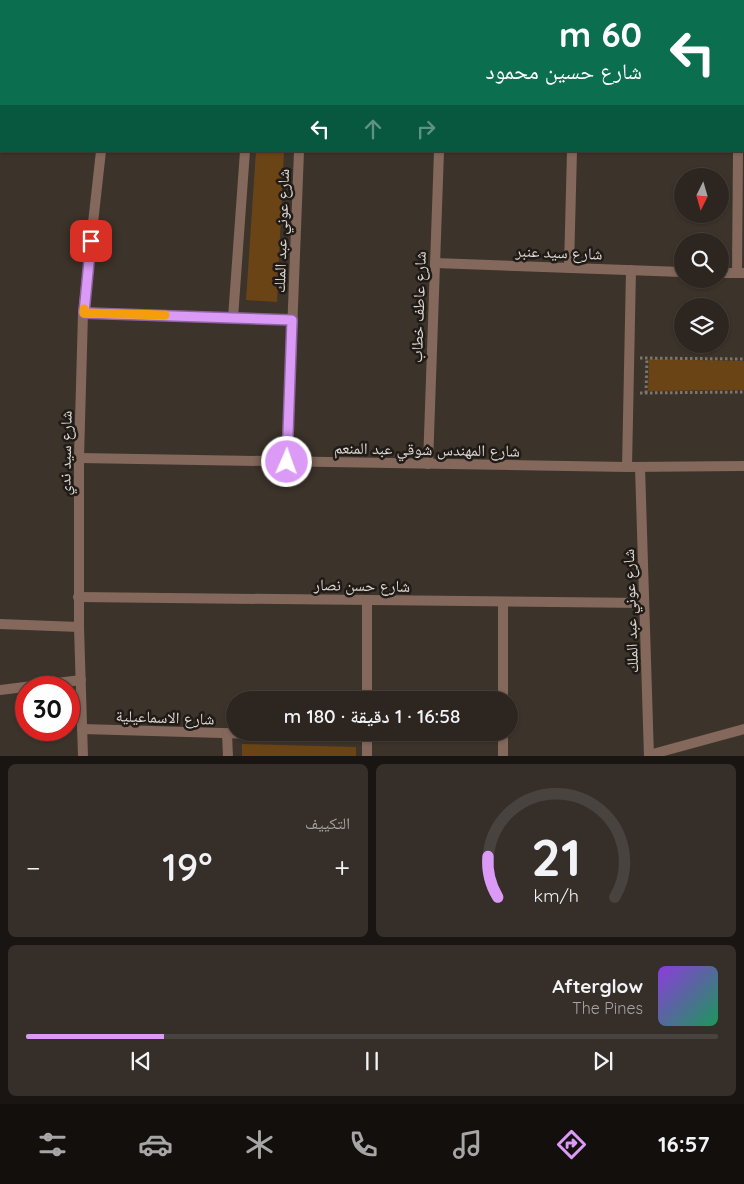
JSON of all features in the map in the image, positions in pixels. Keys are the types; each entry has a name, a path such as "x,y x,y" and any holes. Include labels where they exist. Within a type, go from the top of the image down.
{"street":[{"name":"شارع سيد ندي","path":"83,756 78,598 79,458 84,313 100,152"},
{"path":"233,318 245,152"},
{"name":"شارع عوني عبد الملك","path":"287,462 299,152"},
{"name":"شارع عاطف خطاب","path":"428,464 439,152"},
{"path":"568,267 572,152"},
{"path":"738,152 740,273"},
{"name":"شارع سيد عنبر","path":"435,263 674,272"},
{"path":"627,467 631,270"},
{"path":"84,313 292,320"},
{"name":"شارع المهندس شوقي عبد المنعم","path":"79,458 627,467 744,466"},
{"name":"شارع عوني عبد الملك","path":"640,467 650,756"},
{"name":"شارع حسن نصار","path":"78,598 644,603"},
{"path":"367,691 368,600"},
{"path":"503,602 503,691"},
{"path":"0,624 79,627"},
{"path":"0,690 81,680"},
{"name":"شارع الاسماعيلية","path":"82,729 226,733"},
{"path":"650,756 744,729"},
{"path":"227,741 228,756"},
{"path":"367,741 367,756"},
{"path":"503,741 503,756"}],"path":[{"path":"629,358 744,359"},
{"path":"646,393 647,358"},
{"path":"629,393 744,392"}],"shaded area":[{"path":"256,152 284,152 277,302 246,300"},
{"path":"649,359 744,361 744,390 648,391"},
{"path":"242,744 356,747 356,756 242,756"}],"slow traffic":[{"path":"84,309 84,313 165,315"}],"route":[{"path":"91,241 84,313 292,320 287,462"}]}
